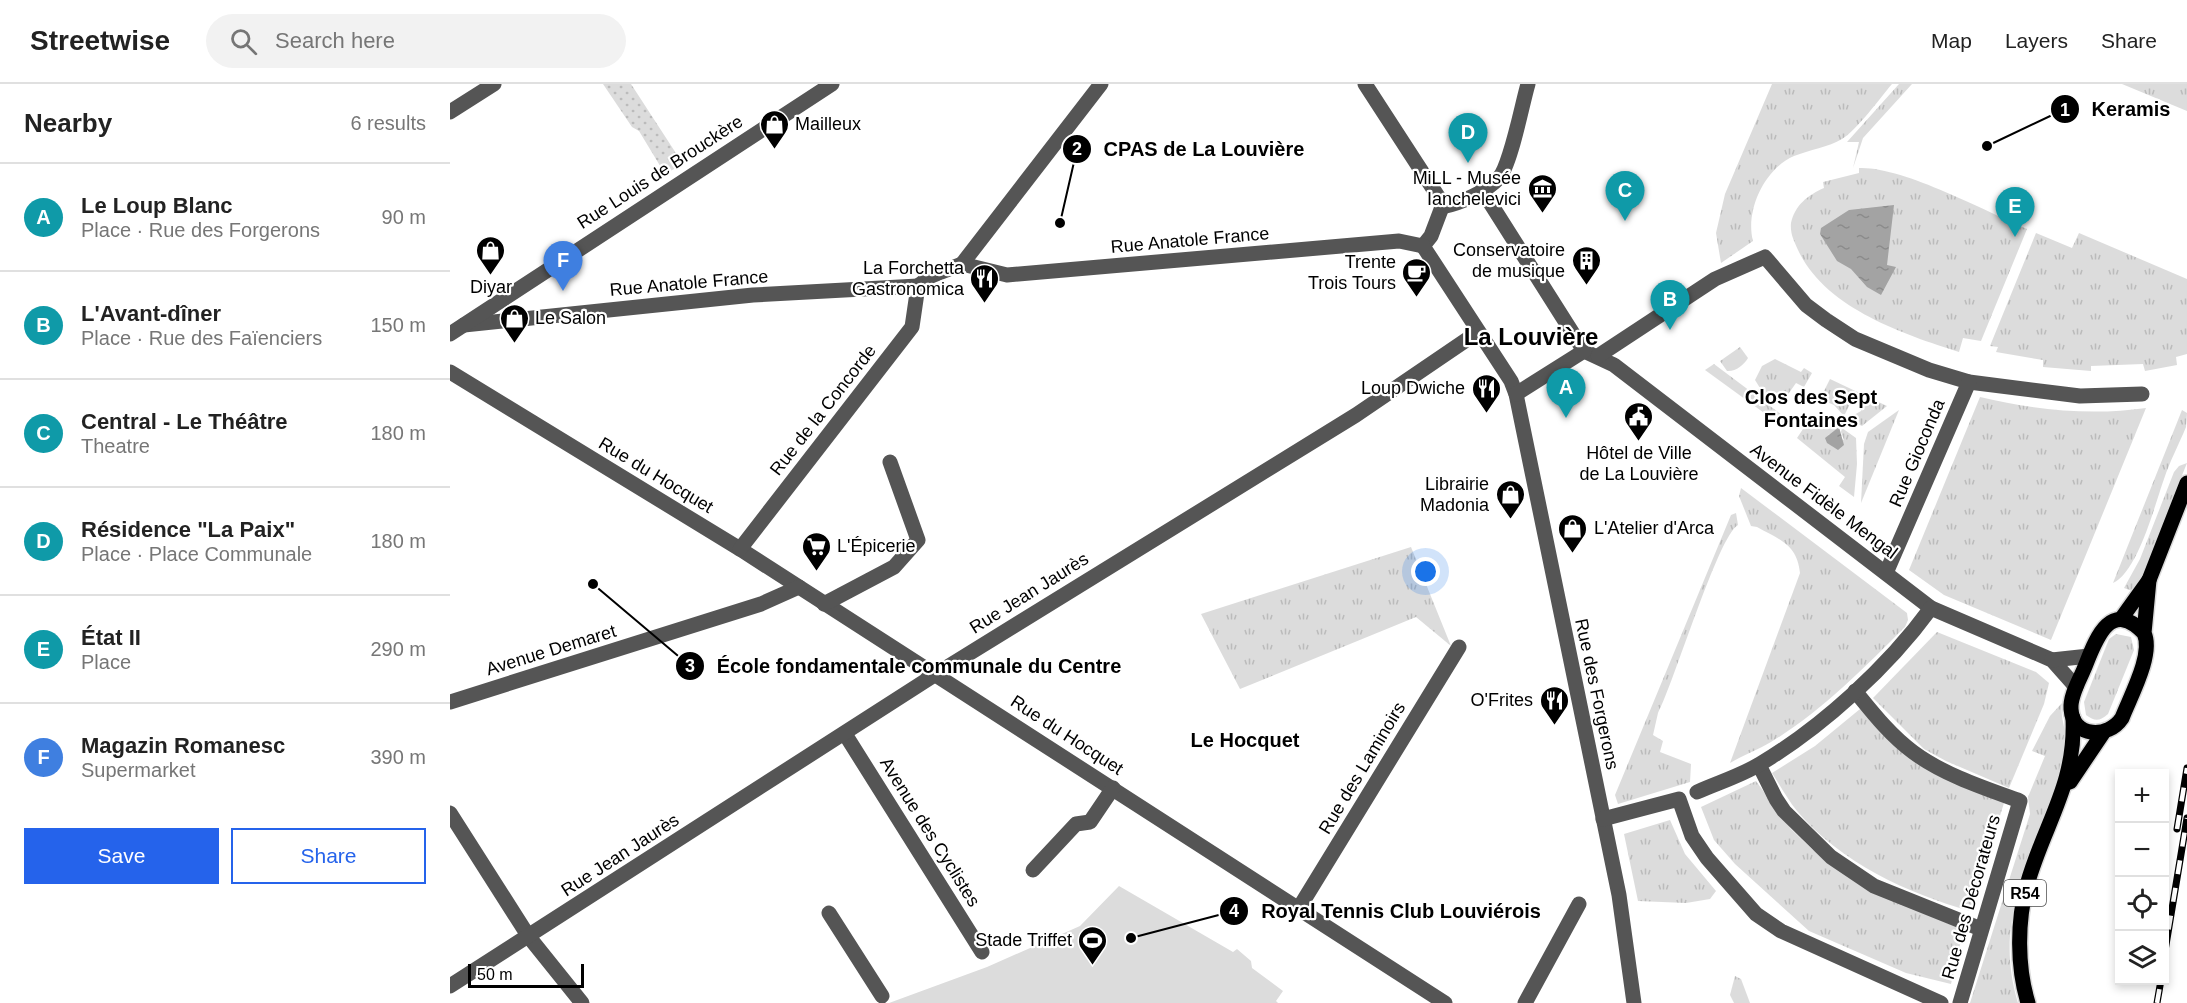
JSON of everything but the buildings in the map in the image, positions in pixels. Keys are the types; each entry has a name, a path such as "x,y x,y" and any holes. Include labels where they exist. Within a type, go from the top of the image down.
{"main road":[{"name":"R54","path":"2065,790 2074,745 2071,701 2076,687 2098,633 2121,619 2149,580 2187,483"},
{"name":"R54","path":"2028,1003 2020,961 2024,898 2037,857 2065,790 2103,733 2117,725 2122,718 2146,655 2147,639 2144,633 2149,580"},
{"path":"2121,619 2131,622 2144,633"},
{"path":"2073,718 2086,731 2103,733"}],"street":[{"path":"450,112 494,84"},
{"name":"Rue Louis de Brouckère","path":"450,334 832,84"},
{"path":"918,286 931,276 962,264 1101,84"},
{"path":"1365,84 1442,207"},
{"path":"1442,207 1463,201 1500,177 1505,167 1528,84"},
{"path":"1487,186 1591,354"},
{"path":"1423,246 1431,237 1442,207"},
{"name":"Rue Anatole France","path":"962,264 1007,275 1399,241 1423,246"},
{"name":"Rue des Forgerons","path":"1423,246 1511,381 1516,394 1619,896 1634,1003"},
{"path":"1516,394 1591,354 1715,279 1765,256 1806,305 1826,320 1862,341 1929,370 1969,382 2080,396 2142,394"},
{"name":"Rue Anatole France","path":"464,325 753,295 918,286"},
{"name":"Rue de la Concorde","path":"740,549 912,327 918,286"},
{"name":"Rue Jean Jaurès","path":"450,986 936,674 1356,415 1478,332"},
{"name":"Avenue Fidèle Mengal","path":"1591,354 1629,377 1931,608 2052,660 2076,687"},
{"name":"Rue du Hocquet","path":"450,372 740,549 1444,1003"},
{"name":"Rue Gioconda","path":"1886,573 1969,382"},
{"path":"824,604 894,567 918,540 890,462"},
{"name":"Avenue Demaret","path":"450,702 761,604 799,587"},
{"path":"1697,792 1759,765 1840,705 1893,656 1931,608"},
{"name":"Rue des Laminoirs","path":"1299,908 1459,647"},
{"name":"Avenue Fidèle Mengal","path":"2052,660 2089,656"},
{"name":"Rue des Décorateurs","path":"1855,691 1886,729 1928,762 2020,801 1960,1003"},
{"name":"Avenue des Cyclistes","path":"845,734 982,952"},
{"path":"1759,765 1784,811 1831,857 1874,886 1981,929"},
{"path":"1033,870 1076,824 1090,822 1113,788"},
{"path":"1603,819 1679,799 1692,836 1707,858 1756,914 1781,931 1941,1003"},
{"path":"450,813 529,937 582,1003"},
{"path":"1525,1003 1579,904"},
{"path":"829,913 882,996"}],"green space":[{"path":"603,84 631,84 683,164 665,174 639,131 632,127"},
{"path":"1772,84 1892,84 1848,135 1831,144 1794,156 1774,171 1759,192 1755,204 1751,229 1753,241 1721,263 1716,233 1725,194"},
{"path":"1899,84 1912,84 1863,138 1853,168 1859,142 1847,142"},
{"path":"2122,84 2187,84 2187,111"},
{"path":"1859,168 1877,169 1920,182 2027,229 1981,341 1963,338 1959,352 1914,337 1846,303 1810,270 1792,234 1793,217 1808,197 1824,188 1823,182 1859,173"},
{"path":"2036,233 2072,248 2079,233 2187,279 2187,354 2176,357 2177,365 2145,371 2143,364 2091,366 2091,371 2043,367 2043,360 1996,352 1998,347 1990,346"},
{"path":"1740,347 1748,358 1739,367 1727,371 1720,361"},
{"path":"1775,359 1801,372 1804,368 1812,373 1804,387 1796,383 1784,400 1777,395 1771,402 1758,390 1760,388 1755,380 1762,366"},
{"path":"1714,364 1786,418 1782,426 1705,370"},
{"path":"1830,379 1887,406 1862,426 1847,419 1861,411 1861,404 1853,398 1844,416 1834,405 1820,399"},
{"path":"1980,397 2063,410 2105,411 2146,408 2051,640 1944,595 1909,570"},
{"path":"1899,410 1861,503 1864,444 1868,432"},
{"path":"2182,410 2187,413 2186,427 2166,472 2138,552 2122,576 2113,583"},
{"path":"1826,417 1839,426 1834,433 1828,435 1844,440 1842,428 1856,438 1857,464 1854,497 1839,486 1845,477 1797,438 1807,423 1822,427"},
{"path":"2187,463 2135,592 2124,588 2140,559 2174,472 2179,466"},
{"path":"1741,488 1907,613 1908,620 1905,627 1874,658 1808,717 1771,742 1730,763 1800,573 1795,555 1786,544 1757,527 1751,526 1739,496"},
{"path":"1736,513 1738,525 1729,535 1708,581 1658,713 1653,735 1663,741 1660,752 1691,764 1690,782 1618,804 1615,795 1731,515"},
{"path":"1411,547 1451,646 1416,617 1240,689 1201,614"},
{"path":"1937,632 2036,672 2049,683 2044,704 2009,788 1924,749 1873,698"},
{"path":"2116,634 2131,637 2134,650 2108,714 2095,720 2086,715 2084,702 2109,639"},
{"path":"2062,703 2067,747 2066,761 2022,879 2014,907 2010,937 2011,969 2018,1003 1970,1003 2030,814 2028,797 2045,756 2032,751 2050,716"},
{"path":"1860,709 2004,803 1970,911 1899,885 1854,861 1814,829 1797,811 1772,773 1815,746"},
{"path":"1756,781 1791,829 1813,850 1964,928 1951,984 1906,973 1809,931 1735,864 1714,840 1701,807"},
{"path":"1670,820 1685,854 1716,891 1710,899 1686,903 1638,901 1624,834"},
{"path":"1119,886 1233,952 1237,949 1251,961 1252,968 1283,991 1276,1001 1278,1003 889,1003 987,967 1080,926"},
{"path":"1735,976 1741,979 1750,1003 1734,1003 1730,995"}],"water":[{"path":"1894,205 1887,265 1896,267 1881,295 1867,287 1851,269 1837,261 1820,234 1821,228 1849,210"},
{"path":"1839,427 1844,445 1838,450 1827,443 1825,438"}],"railway":[{"path":"2177,829 2187,768"},
{"path":"2168,931 2187,818"},
{"path":"2157,1003 2160,985"}],"place":[{"name":"Keramis","path":"1987,146"},
{"name":"Mailleux","path":"774,150"},
{"name":"Résidence \"La Paix\"","path":"1468,163"},
{"name":"MiLL - Musée Ianchelevici","path":"1542,214"},
{"name":"Central - Le Théâtre","path":"1625,221"},
{"name":"CPAS de La Louvière","path":"1060,223"},
{"name":"État II","path":"2015,237"},
{"name":"Diyar","path":"491,276"},
{"name":"Conservatoire de musique","path":"1586,286"},
{"name":"Magazin Romanesc","path":"563,291"},
{"name":"Trente Trois Tours","path":"1417,298"},
{"name":"La Forchetta Gastronomica","path":"985,304"},
{"name":"L'Avant-dîner","path":"1670,330"},
{"name":"Le Salon","path":"514,344"},
{"name":"Loup Dwiche","path":"1486,414"},
{"name":"Le Loup Blanc","path":"1566,418"},
{"name":"Hôtel de Ville de La Louvière","path":"1639,442"},
{"name":"Librairie Madonia","path":"1510,520"},
{"name":"L'Atelier d'Arca","path":"1573,554"},
{"name":"L'Épicerie","path":"816,572"},
{"name":"École fondamentale communale du Centre","path":"593,584"},
{"name":"O'Frites","path":"1554,726"},
{"name":"Royal Tennis Club Louviérois","path":"1131,938"},
{"name":"Stade Triffet","path":"1093,966"}],"district":[{"name":"La Louvière","path":"1531,336"},
{"name":"Clos des Sept Fontaines","path":"1811,408"},
{"name":"Le Hocquet","path":"1245,740"}]}
